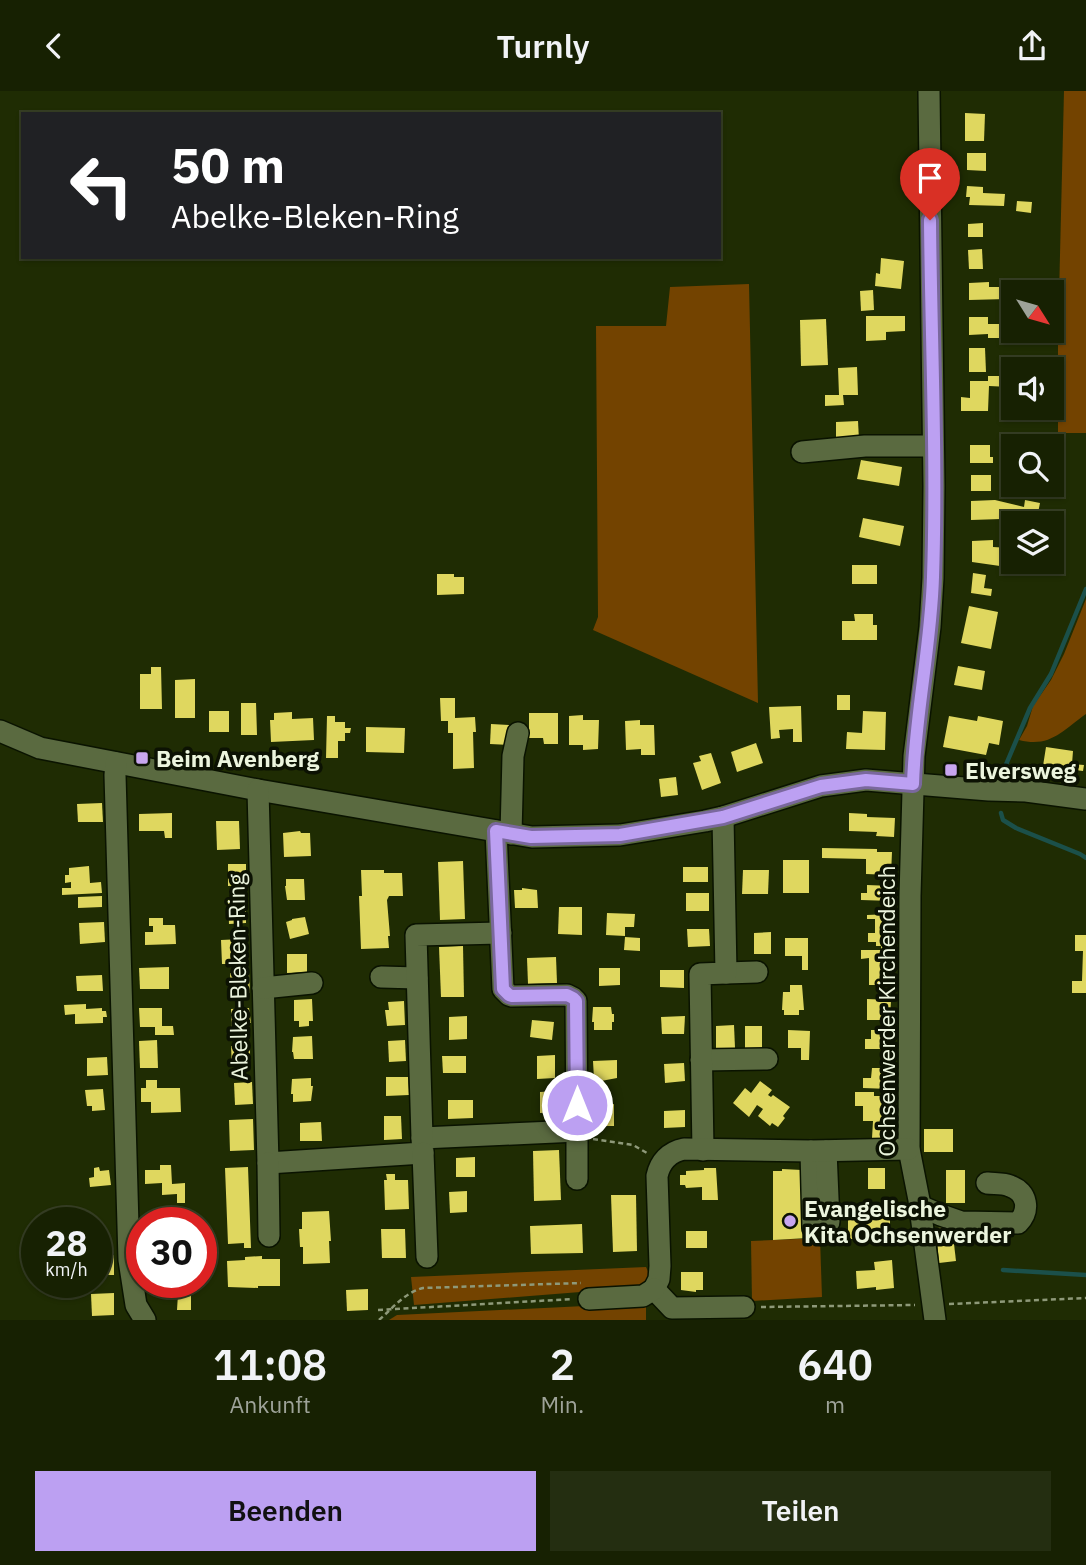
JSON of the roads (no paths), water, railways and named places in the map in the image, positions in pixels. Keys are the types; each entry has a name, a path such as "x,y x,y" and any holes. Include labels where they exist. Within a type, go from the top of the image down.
{"street":[{"path":"913,784 933,590 929,91"},
{"path":"802,452 865,446 933,446"},
{"path":"0,731 40,748 258,790 531,837 620,835 723,817 821,786 866,780 1026,791 1086,799"},
{"path":"518,733 504,832 501,933 503,989 512,996 567,995 576,1001 577,1179"},
{"path":"116,763 129,1260 136,1305 145,1320"},
{"name":"Ochsenwerder Kirchendeich","path":"913,784 909,1149 920,1206 934,1313"},
{"name":"Abelke-Bleken-Ring","path":"258,790 269,1236"},
{"path":"723,817 726,973"},
{"path":"427,1257 416,935 501,933"},
{"path":"703,1150 700,974 757,972"},
{"path":"381,977 417,978"},
{"path":"263,988 312,983"},
{"path":"701,1060 767,1059"},
{"path":"268,1163 577,1133"},
{"path":"589,1291 643,1296 654,1289 659,1279 660,1266 657,1176 666,1157 677,1150 909,1149"},
{"path":"819,1151 821,1225"},
{"path":"920,1206 961,1222 1018,1223 1025,1214 1026,1206 1020,1193 1008,1185 987,1184"},
{"path":"654,1289 672,1308 744,1307"}],"waterway":[{"path":"1002,774 1030,708 1051,674 1086,589"},
{"path":"1001,813 1003,820 1016,828 1086,858"},
{"path":"1003,1270 1086,1275"}],"place":[{"name":"Beim Avenberg","path":"142,758"},
{"name":"Elversweg","path":"951,770"},
{"name":"Evangelische Kita Ochsenwerder","path":"790,1221"}]}
